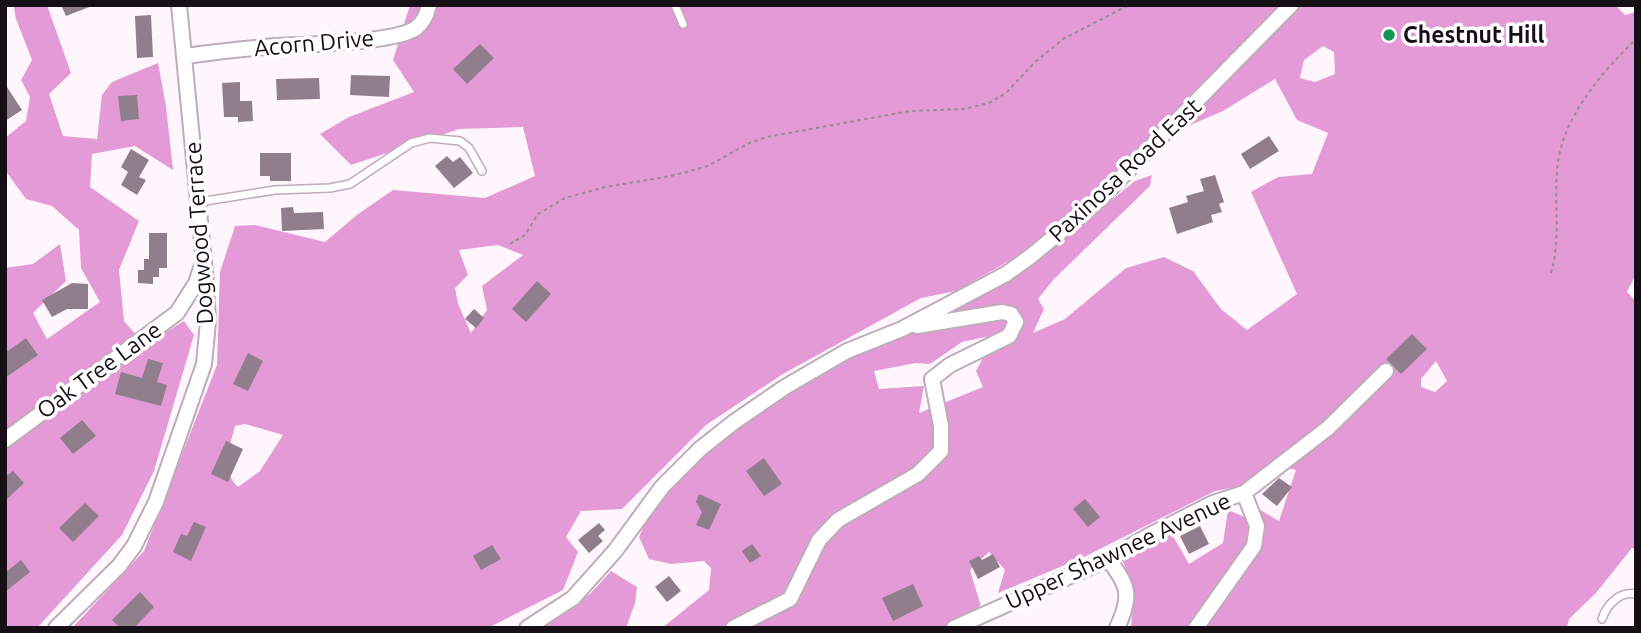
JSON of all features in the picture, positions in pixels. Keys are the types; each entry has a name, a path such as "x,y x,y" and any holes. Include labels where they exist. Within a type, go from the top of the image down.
{"street":[{"name":"Dogwood Terrace","path":"56,628 119,566 134,546 156,502 204,363 208,322 204,258 179,5"},
{"name":"Acorn Drive","path":"184,56 403,34 416,28 424,19 429,5"},
{"name":"Paxinosa Road East","path":"527,628 573,598 582,589 615,551 662,487 708,442 785,387 847,351 902,329 1006,274 1099,201 1291,5"},
{"name":"Oak Tree Lane","path":"5,440 177,313 196,284 204,258"},
{"name":"Paxinosa Road East","path":"733,628 790,599 820,540 838,520 918,474 932,463 941,451 943,440 932,379 950,365 1009,337 1016,322 1011,314 1002,312 902,329"},
{"name":"Upper Shawnee Avenue","path":"954,628 1108,559 1213,503 1244,493 1328,428 1387,371"},
{"path":"1196,628 1254,546 1257,526 1244,493"},
{"path":"1108,559 1125,581 1128,599 1117,628"}],"lane":[{"path":"675,5 683,24"},
{"path":"198,202 275,190 330,188 350,184 411,143 430,138 460,141 469,148 482,171"},
{"path":"1602,619 1617,597 1636,594"}],"path":[{"path":"510,244 524,235 538,214 565,198 708,166 767,136 910,111 964,109 989,103 1006,93 1034,63 1063,39 1129,5"},
{"path":"1551,273 1557,236 1556,179 1560,149 1588,95 1636,39"}],"shaded area":[{"path":"47,5 71,73 49,94 63,136 97,139 102,95 112,82 158,63 173,170 135,146 92,154 90,187 139,221 119,270 124,321 145,345 184,321 194,335 154,471 122,535 37,628 5,628 5,268 33,264 60,244 66,281 33,313 47,339 100,302 81,268 79,230 52,206 26,199 5,170 5,138 26,121 30,97 21,80 32,60 16,19 14,7"},
{"path":"410,5 1615,5 1625,15 1636,12 1636,274 1627,292 1636,301 1636,549 1632,548 1596,593 1569,619 1567,628 1131,628 1134,590 1122,559 1170,531 1189,564 1223,543 1228,510 1247,518 1257,508 1279,521 1296,470 1275,464 1242,486 1215,491 1084,557 998,593 1005,570 989,552 970,570 980,603 980,628 662,628 709,590 711,568 704,561 671,564 649,559 639,537 650,511 699,457 811,375 976,294 1045,254 1135,181 1152,175 1150,186 1054,279 1038,299 1044,309 1033,333 1065,319 1126,268 1164,257 1193,271 1221,309 1247,330 1297,294 1251,192 1278,177 1312,174 1328,133 1297,120 1275,79 1223,111 1181,129 1167,126 1108,186 1018,256 956,291 921,298 783,374 706,425 622,509 581,511 566,537 578,552 563,590 488,628 72,628 144,551 217,365 220,272 235,226 255,225 325,242 358,214 393,190 485,198 535,176 523,127 459,129 351,165 320,134 349,117 414,92 393,60","holes":["1323,46 1334,52 1335,74 1315,82 1300,78 1304,60","498,245 523,255 482,286 487,310 471,333 458,304 455,288 468,275 459,250","995,335 976,371 983,387 919,413 924,386 879,389 874,371 916,363 930,364 962,342","1436,361 1447,381 1435,392 1421,387 1421,379","245,424 283,435 260,471 238,487 229,473 229,450 235,426"]},
{"path":"611,571 637,587 635,603 626,628 536,628 590,594"}],"building":[{"path":"61,5 92,5 92,6 66,16"},
{"path":"151,15 153,57 137,58 135,16"},
{"path":"480,44 494,58 467,84 453,69"},
{"path":"351,75 390,76 389,97 350,95"},
{"path":"319,78 320,99 277,100 276,79"},
{"path":"240,82 240,101 252,101 253,121 238,122 238,117 224,117 222,83"},
{"path":"5,84 22,110 5,121"},
{"path":"137,95 139,119 121,121 118,96"},
{"path":"1269,136 1279,151 1250,169 1241,154"},
{"path":"131,149 149,160 139,177 146,180 137,195 121,185 128,172 121,167"},
{"path":"260,153 291,153 291,181 270,181 270,176 260,176"},
{"path":"447,156 453,162 460,157 473,173 454,188 435,166"},
{"path":"1215,175 1224,202 1219,204 1222,212 1211,215 1213,222 1177,234 1169,208 1188,202 1186,196 1204,191 1200,179"},
{"path":"293,207 294,213 323,212 324,229 282,231 281,208"},
{"path":"149,233 167,233 167,268 159,268 159,277 153,277 153,284 138,283 138,270 144,270 144,259 149,259"},
{"path":"537,281 551,294 526,322 512,309"},
{"path":"72,283 88,284 88,309 67,309 52,317 42,300"},
{"path":"474,309 484,318 476,328 465,319"},
{"path":"1412,334 1427,349 1401,374 1386,359"},
{"path":"26,338 38,355 5,378 5,353"},
{"path":"248,353 263,361 248,391 233,384"},
{"path":"148,359 163,363 157,382 167,385 161,406 115,394 121,372 142,378"},
{"path":"82,420 96,436 73,454 60,438"},
{"path":"226,441 243,449 228,482 211,474"},
{"path":"764,458 782,484 764,496 746,471"},
{"path":"13,471 24,483 5,501 5,477"},
{"path":"1279,478 1292,487 1277,506 1262,494"},
{"path":"699,494 721,504 709,530 696,525 702,512 696,502"},
{"path":"1085,499 1100,517 1088,527 1073,509"},
{"path":"85,503 99,516 73,542 59,528"},
{"path":"194,522 206,527 191,561 173,552 181,534 187,536"},
{"path":"599,523 605,530 598,536 603,541 589,553 578,540"},
{"path":"1200,526 1209,544 1189,554 1180,536"},
{"path":"752,544 761,556 750,563 742,551"},
{"path":"492,545 501,559 481,570 473,556"},
{"path":"993,554 1000,567 978,579 969,561 979,556 982,560"},
{"path":"21,560 30,572 5,592 5,573"},
{"path":"669,576 681,591 667,602 655,587"},
{"path":"913,584 923,606 893,621 882,598"},
{"path":"140,592 154,607 134,628 120,628 112,620"}],"place":[{"name":"Chestnut Hill","path":"1389,35"}]}
